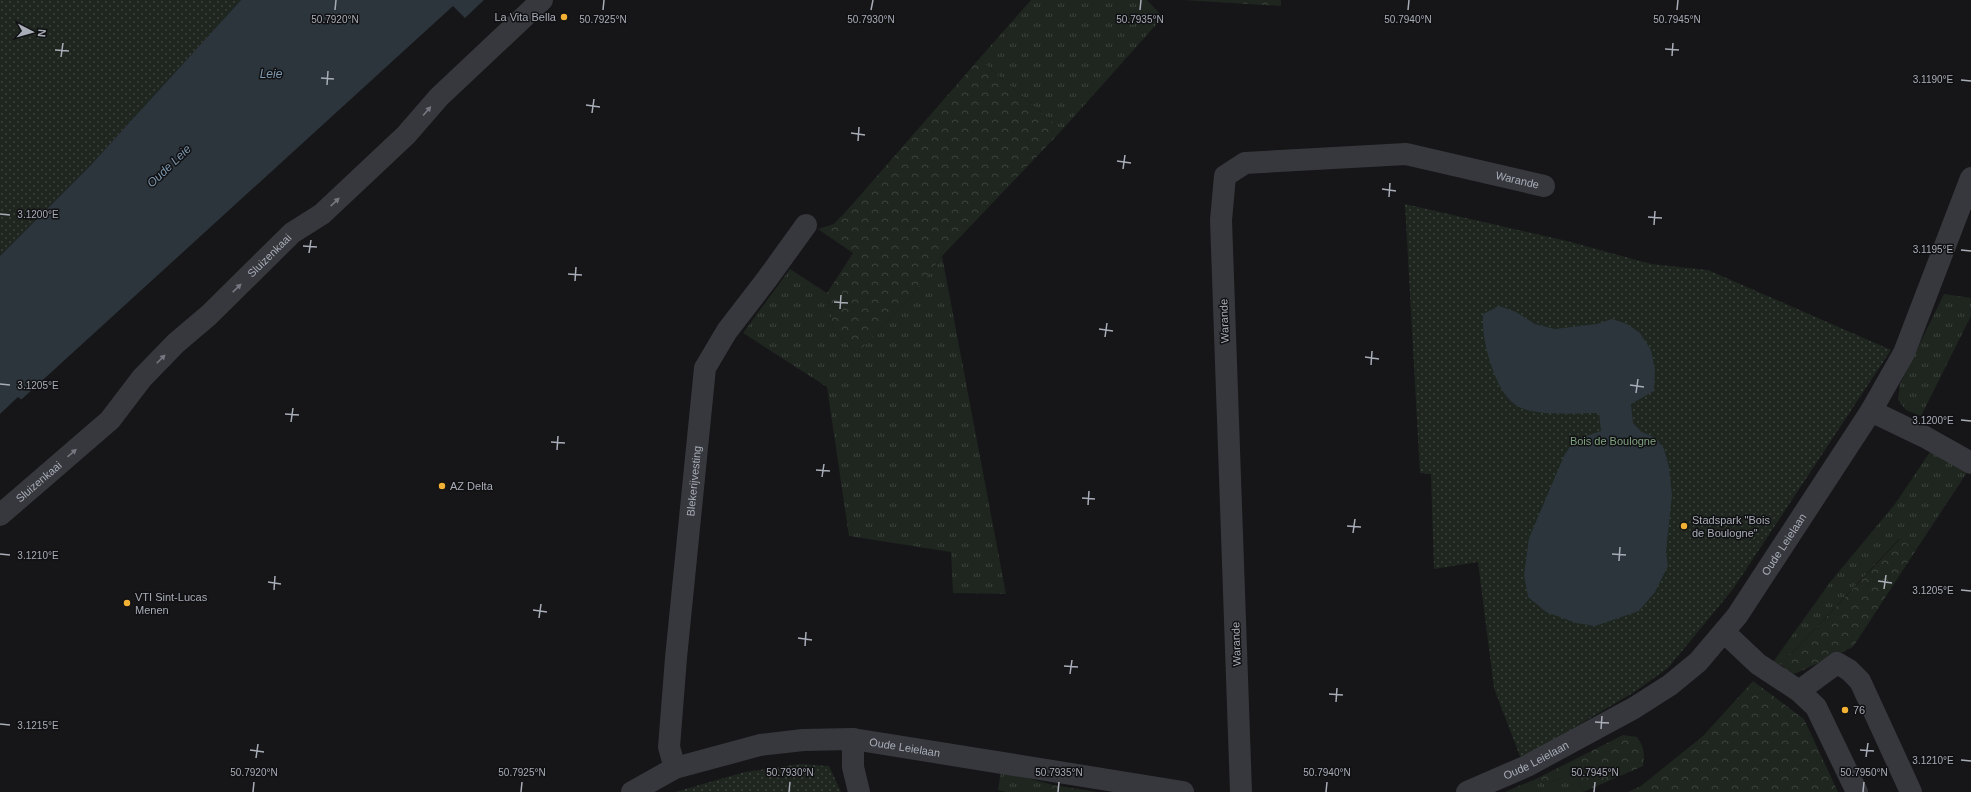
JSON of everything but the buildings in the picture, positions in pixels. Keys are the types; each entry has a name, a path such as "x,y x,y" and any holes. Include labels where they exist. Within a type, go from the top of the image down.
{"street":[{"name":"Sluizenkaai","path":"0,514 110,420 142,378 176,343 209,315 292,233 327,209 406,136 439,97 542,0"},
{"name":"Warande","path":"1241,792 1221,220 1226,176 1244,163 1406,154 1544,186"},
{"name":"Oude Leielaan","path":"1467,792 1527,766 1634,708 1683,675 1698,662 1724,632 1742,609 1871,411 1904,353 1971,178"},
{"name":"Blekerijvesting","path":"675,768 670,747 675,673 705,368 727,331 768,279 806,225"},
{"path":"1871,411 1925,437 1971,463"},
{"path":"1724,632 1758,664 1799,690 1816,706 1857,792"},
{"path":"1799,690 1836,664 1849,670 1860,681 1911,792"},
{"name":"Oude Leielaan","path":"632,792 675,768 760,745 803,740 853,739 1183,792"},
{"path":"853,739 852,767 858,792"}],"green space":[{"path":"0,0 241,0 88,168 0,256"},
{"path":"1031,0 1147,0 1163,17 1062,130 979,59"},
{"path":"1183,0 1281,0 1281,6"},
{"path":"979,59 1062,130 942,256 908,301 857,353 834,332 827,293 853,253 818,229 834,224"},
{"name":"Bois de Boulogne","path":"1405,204 1567,241 1651,264 1708,270 1891,350 1733,589 1668,668 1636,691 1521,759 1494,688 1478,562 1434,569 1431,474 1420,473"},
{"path":"942,256 1006,594 953,593 951,552 849,536 827,387 743,333 790,269 827,293 834,332 857,353 908,301"},
{"path":"1944,294 1971,298 1971,316 1921,416 1906,410 1898,400 1900,384"},
{"path":"1930,452 1968,471 1916,550 1899,539 1781,665 1773,662 1831,581 1895,504"},
{"path":"1900,539 1916,550 1853,647 1792,675 1781,665"},
{"path":"1753,681 1804,719 1838,792 1628,792 1641,786 1703,736"},
{"path":"1623,735 1637,737 1643,747 1643,766 1583,792 1575,772 1545,785 1538,778"},
{"path":"800,764 829,766 841,792 675,792 745,772"},
{"path":"1001,771 1053,785 1051,792 1006,792 998,790"},
{"path":"1575,772 1583,792 1505,792 1538,778 1545,785"},
{"path":"1053,785 1097,792 1051,792"}],"water":[{"name":"Leie","path":"241,0 484,0 465,18 453,6 0,419 0,256 88,168"},
{"path":"1499,306 1516,312 1535,324 1555,329 1597,324 1612,319 1627,324 1640,333 1651,350 1655,370 1654,391 1631,404 1633,423 1642,432 1656,438 1664,449 1669,467 1672,495 1666,552 1668,566 1655,592 1639,611 1595,626 1576,623 1546,612 1528,597 1524,575 1529,538 1564,456 1574,440 1601,431 1599,413 1557,414 1535,412 1517,406 1508,399 1492,368 1486,348 1483,328 1483,314"}],"pier":[{"path":"18,397 23,401 0,421 0,414"}],"place":[{"name":"La Vita Bella","path":"564,17"},
{"name":"AZ Delta","path":"442,486"},
{"name":"Stadspark \"Bois de Boulogne\"","path":"1684,526"},
{"name":"VTI Sint-Lucas Menen","path":"127,603"},
{"name":"76","path":"1845,710"}],"water label":[{"name":"Oude Leie","path":"169,166"}]}
